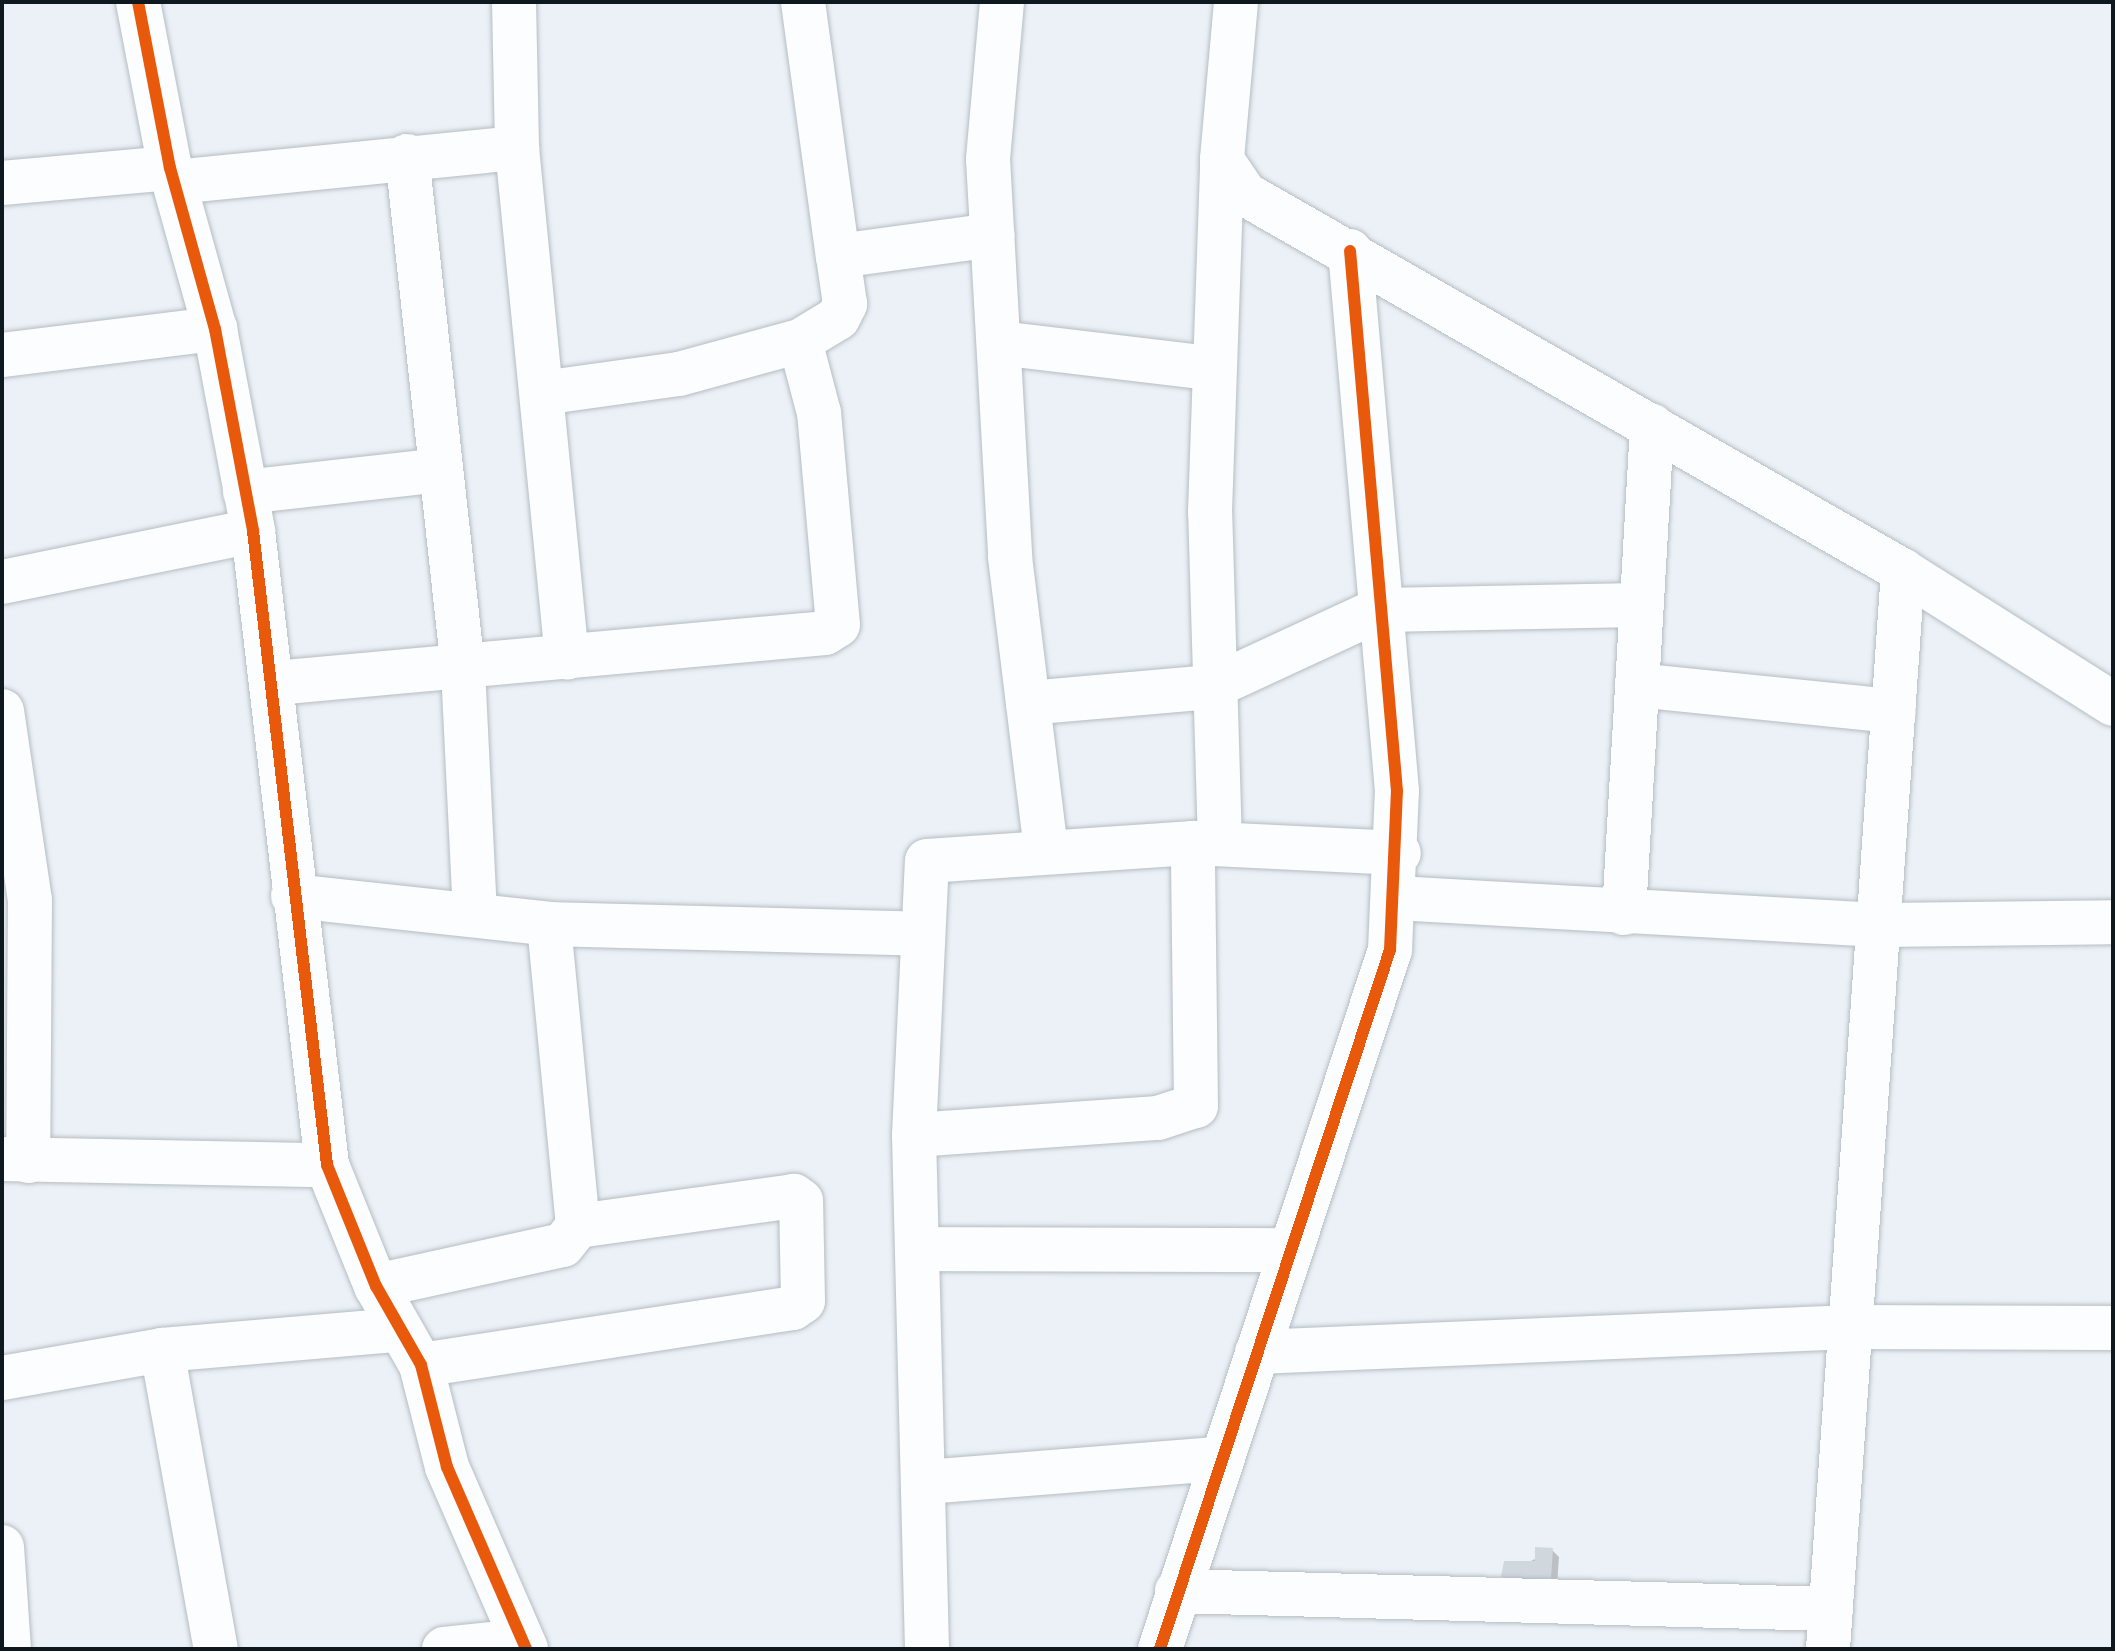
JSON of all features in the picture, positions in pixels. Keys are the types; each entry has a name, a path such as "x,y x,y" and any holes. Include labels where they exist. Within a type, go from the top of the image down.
{"street":[{"path":"138,2 172,175 215,329 249,512 275,683 293,896 327,1165 376,1286 397,1330 421,1365 447,1467 524,1645 444,1649"},
{"path":"514,2 517,148 567,658"},
{"path":"542,393 679,374 800,341 838,318 845,304 803,2"},
{"path":"1002,2 988,159 1010,557 1046,849"},
{"path":"914,1135 1158,1118 1196,1106 1212,687 1210,368 1222,160 1236,2"},
{"path":"2,183 172,175 517,148"},
{"path":"407,156 463,669 475,914"},
{"path":"1222,160 1245,194 1350,251 1903,571 2113,704"},
{"path":"838,256 993,235"},
{"path":"1160,1649 1287,1250 1361,1051 1396,898 1399,853 1350,251"},
{"path":"2,355 215,329"},
{"path":"275,683 463,669 825,633 838,625 819,413 800,341"},
{"path":"999,343 1210,368"},
{"path":"1624,913 1652,426"},
{"path":"2,582 249,512 441,470"},
{"path":"1177,1591 1829,1629 1903,571"},
{"path":"1028,703 1212,687 1379,610 1641,605"},
{"path":"1637,685 1894,711"},
{"path":"2,711 30,900 15,1160 327,1165"},
{"path":"927,1649 914,1135 920,934 927,861 1046,849 1207,843 1399,853"},
{"path":"293,896 549,924 920,934"},
{"path":"1396,898 1879,925 2113,922"},
{"path":"376,1286 563,1245 578,1226 549,924"},
{"path":"421,1365 793,1308 803,1301 801,1201 794,1196 578,1226"},
{"path":"918,1249 1287,1250"},
{"path":"1257,1352 1850,1327 2113,1328"},
{"path":"2,1378 162,1350 397,1330"},
{"path":"162,1350 216,1649"},
{"path":"925,1482 1220,1459"},
{"path":"2,1547 9,1649"}],"building":[{"path":"1535,1547 1553,1548 1551,1579 1501,1577 1504,1561 1535,1561"}],"cycle path":[{"path":"138,2 170,168 215,329 253,531 327,1165 376,1286 421,1365 447,1467 526,1649"},
{"path":"1160,1649 1390,950 1397,791 1350,251"}]}
